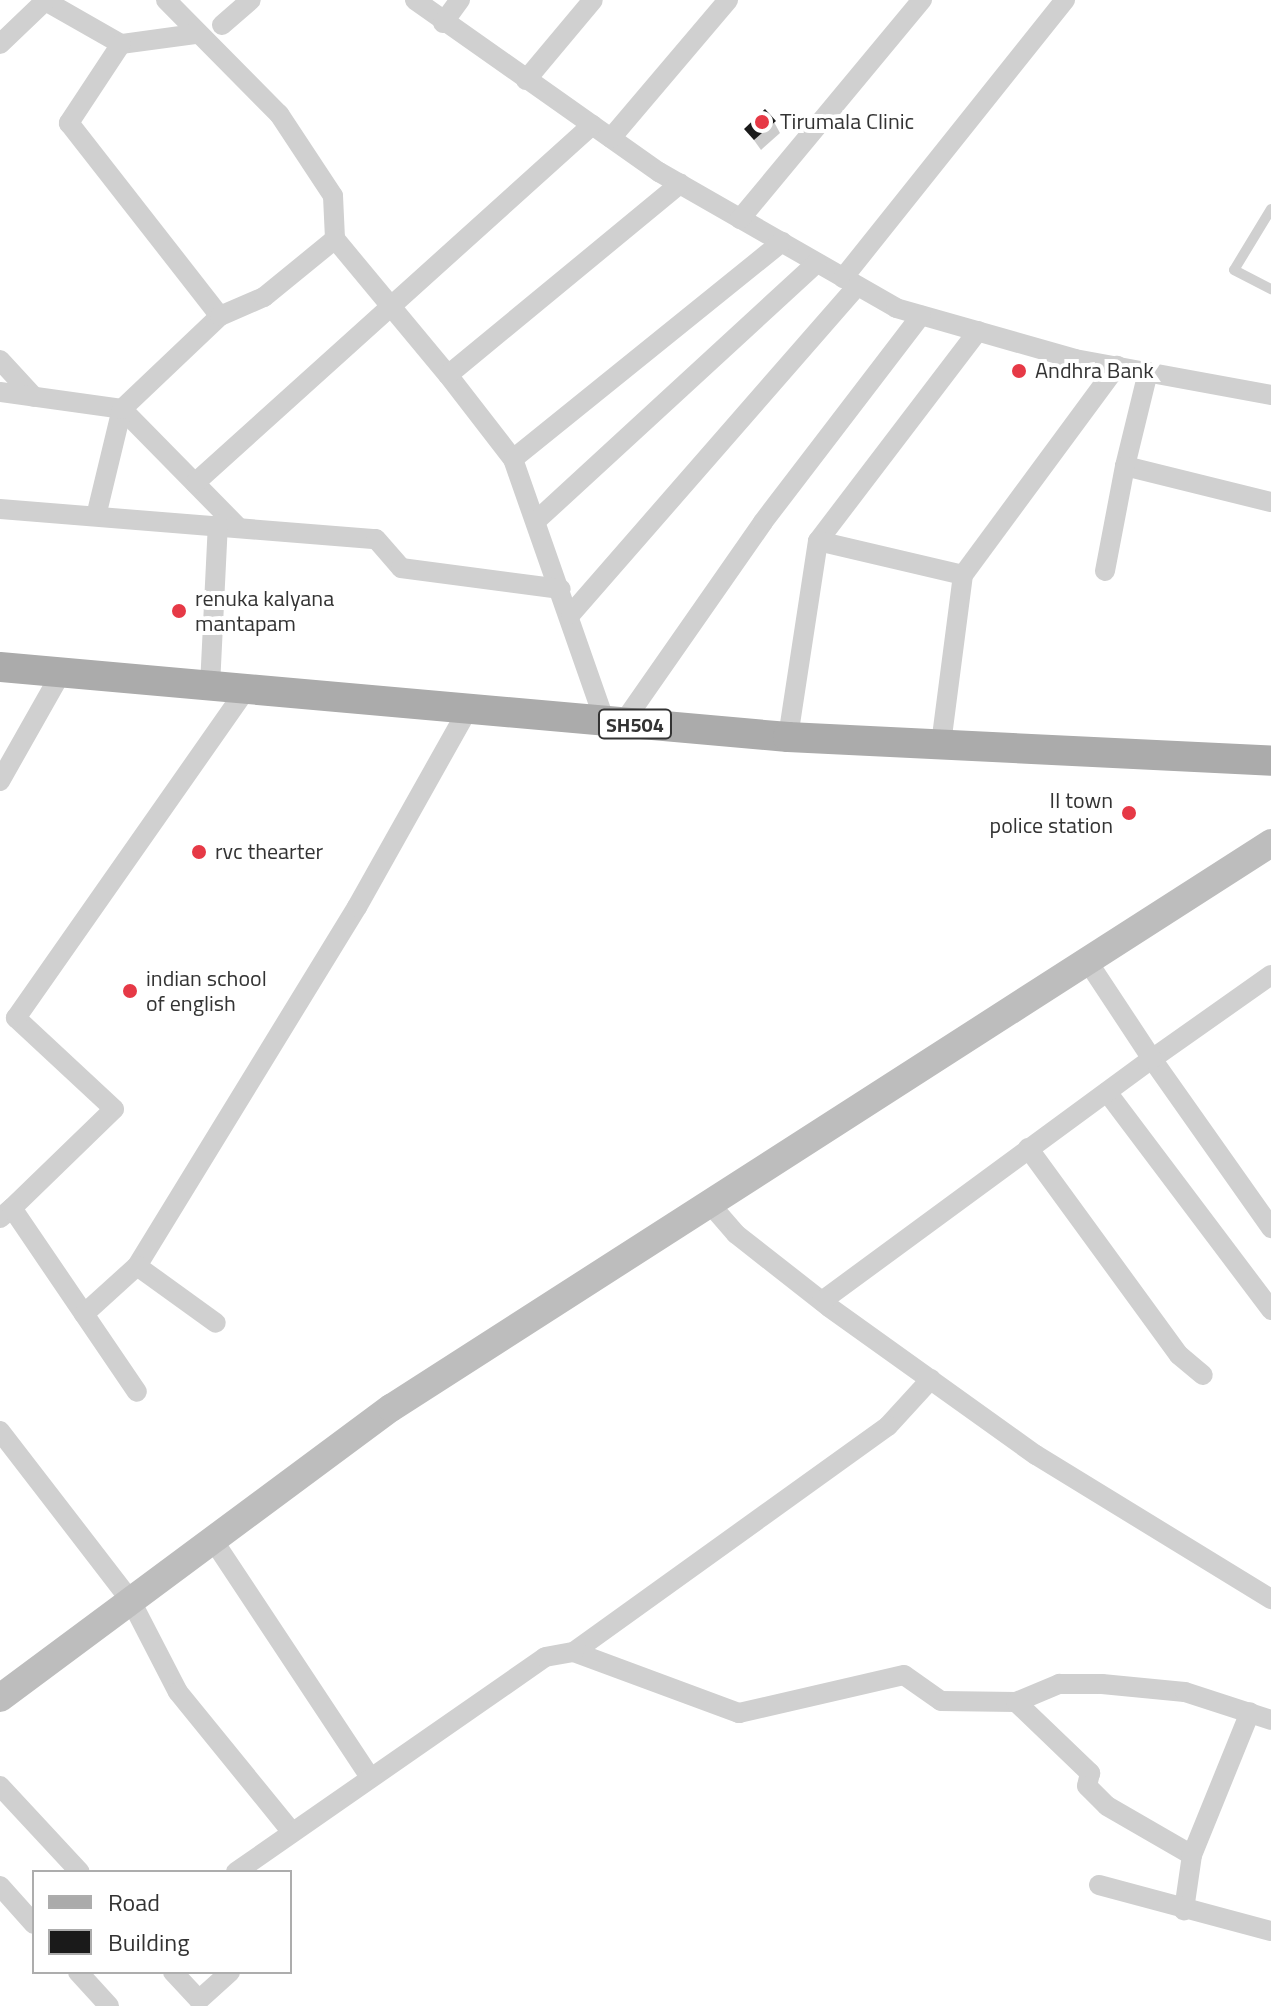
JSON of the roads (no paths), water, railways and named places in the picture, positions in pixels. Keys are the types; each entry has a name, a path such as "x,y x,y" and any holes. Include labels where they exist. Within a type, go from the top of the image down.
{"main road":[{"name":"SH504","path":"0,667 788,737 1271,761"}],"street":[{"path":"166,0 195,34 279,114 333,196 335,239 513,459 614,722"},
{"path":"222,25 251,0"},
{"path":"415,0 443,23 680,184 850,282 921,315 1117,366 1271,395"},
{"path":"443,23 460,0"},
{"path":"526,80 593,0"},
{"path":"611,138 728,0"},
{"path":"740,219 922,0"},
{"path":"571,614 850,282 1065,0"},
{"path":"0,44 48,2 121,44 195,34"},
{"path":"121,44 69,123 220,316"},
{"path":"195,483 388,302 592,125"},
{"path":"448,375 680,184"},
{"path":"97,512 122,409 220,316 264,297 335,239"},
{"path":"513,459 782,242"},
{"path":"536,521 817,263"},
{"path":"614,722 921,315"},
{"path":"788,737 818,541 978,331"},
{"path":"0,360 34,397"},
{"path":"941,744 963,575 1117,366"},
{"path":"1105,571 1125,466 1148,372"},
{"path":"0,392 122,409 195,483 228,525 210,686"},
{"path":"1125,466 1271,502"},
{"path":"0,509 97,512 376,539 401,568 561,589"},
{"path":"818,541 963,575"},
{"path":"0,781 61,673"},
{"path":"137,1392 84,1314 6,1213 114,1109 16,1018 246,689"},
{"path":"84,1314 137,1266 357,907 468,709"},
{"path":"0,1698 391,1408 1271,843"},
{"path":"1088,962 1271,1228"},
{"path":"822,1301 1028,1148 1271,975"},
{"path":"1107,1092 1271,1310"},
{"path":"1028,1148 1179,1355 1203,1375"},
{"path":"710,1204 736,1234 822,1301 1036,1455 1271,1599"},
{"path":"137,1266 216,1323"},
{"path":"239,1870 368,1774 545,1657 574,1652 888,1426 931,1379"},
{"path":"0,1431 131,1601 178,1692 291,1831"},
{"path":"213,1540 368,1774"},
{"path":"574,1652 739,1713 904,1675 941,1701 1016,1702 1059,1684 1102,1684 1185,1692 1271,1720"},
{"path":"1016,1702 1090,1773 1087,1786 1107,1806 1192,1855"},
{"path":"1184,1910 1192,1855 1250,1712"},
{"path":"0,1786 78,1870"},
{"path":"1099,1885 1271,1931"},
{"path":"0,1886 32,1922"},
{"path":"80,1974 109,2006"},
{"path":"175,1974 201,2003 228,1974"}],"lane":[{"path":"1271,209 1234,270 1271,289"}],"place":[{"name":"Tirumala Clinic","path":"762,122"},
{"name":"Andhra Bank","path":"1019,371"},
{"name":"renuka kalyana mantapam","path":"179,611"},
{"name":"II town police station","path":"1129,813"},
{"name":"rvc thearter","path":"199,852"},
{"name":"indian school of english","path":"130,991"}]}
